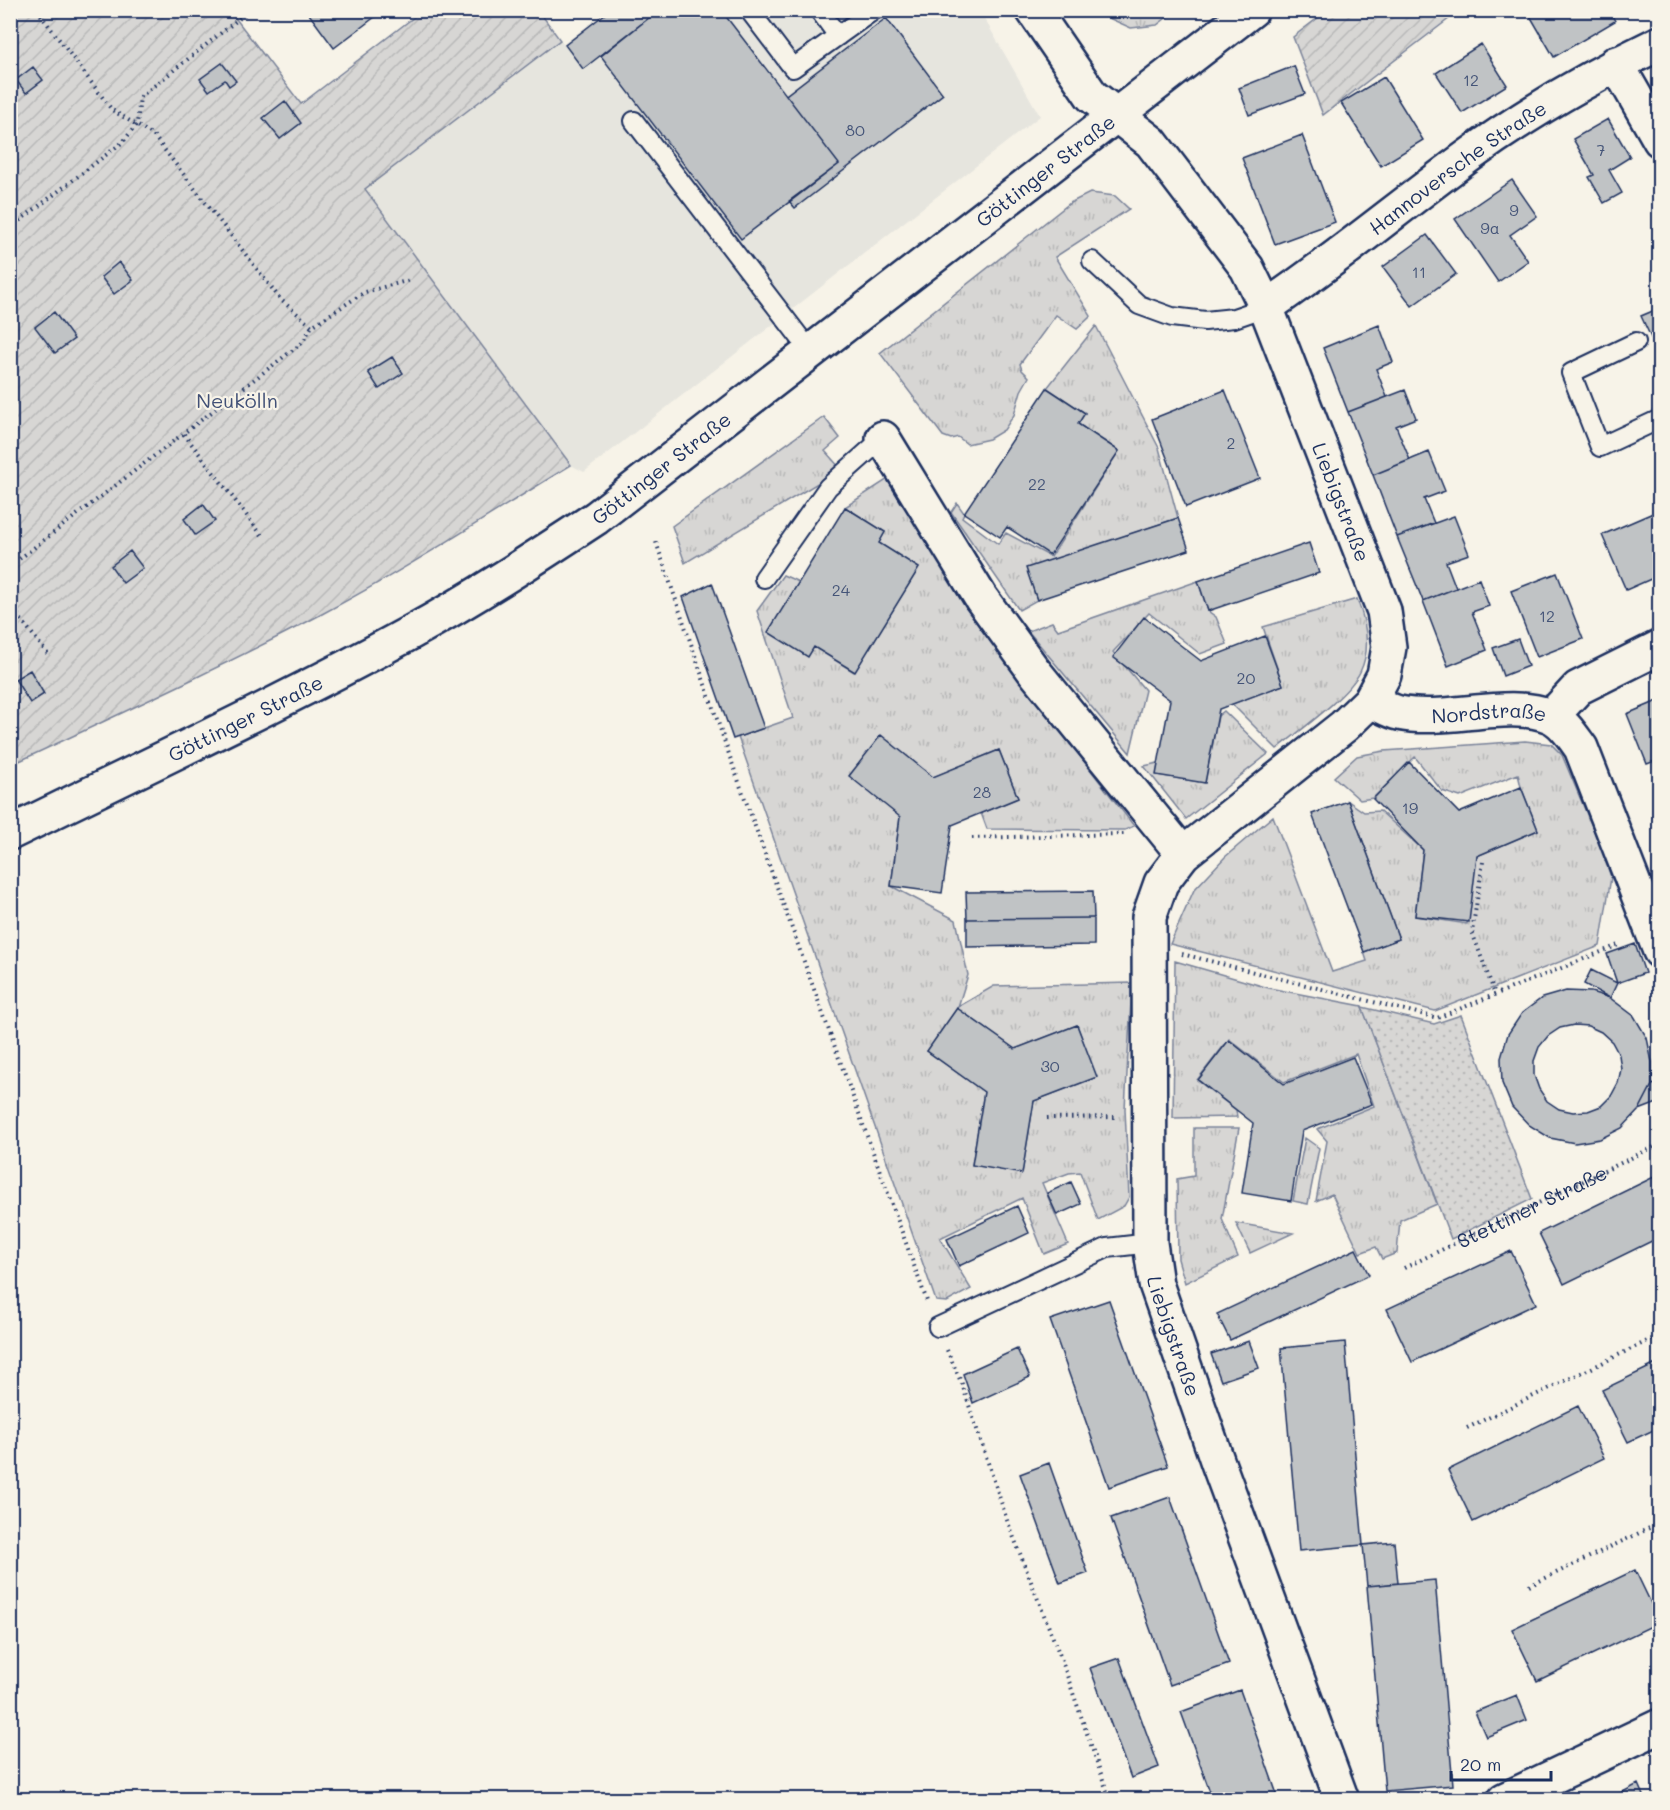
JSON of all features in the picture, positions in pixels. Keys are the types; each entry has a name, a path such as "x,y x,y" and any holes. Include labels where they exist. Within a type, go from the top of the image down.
{"street":[{"name":"Liebigstraße","path":"1033,10 1092,96 1150,142 1247,268 1266,307 1384,611 1389,647 1383,675 1370,700 1344,726 1183,854 1161,883 1149,918 1150,1243 1156,1284 1218,1463 1342,1800"},
{"name":"Göttinger Straße","path":"10,833 411,633 510,574 596,518 1252,10"},
{"name":"Hannoversche Straße","path":"1266,307 1300,285 1469,155 1616,63 1659,43"},
{"path":"1616,63 1659,140"},
{"path":"882,438 981,598 1034,671 1183,854"},
{"name":"Nordstraße","path":"1370,700 1398,713 1433,715 1525,709 1552,716 1578,688 1659,647"},
{"path":"1552,716 1565,727 1581,748 1656,941"},
{"path":"1504,1800 1659,1726"}],"lane":[{"path":"749,10 793,68 873,10"},
{"path":"819,10 838,36"},
{"path":"634,121 811,352"},
{"path":"1092,261 1139,305 1172,317 1205,321 1234,318 1266,307"},
{"path":"1636,342 1571,373 1600,447 1659,419"},
{"path":"764,578 828,487 882,438"},
{"path":"938,1327 1107,1248 1150,1243"}],"path":[{"path":"37,10 112,110 153,135 281,300 312,326"},
{"path":"10,228 123,142 137,124 140,97 250,10"},
{"path":"10,566 302,343 312,326 365,292 410,280"},
{"path":"183,434 264,538"},
{"path":"656,542 731,760 922,1291 962,1384 1007,1520 1062,1661 1110,1800"},
{"path":"10,605 50,657"},
{"path":"972,838 1134,834"},
{"path":"1483,862 1472,932 1495,994"},
{"path":"1149,945 1437,1018 1495,994 1656,941"},
{"path":"1047,1118 1150,1117"},
{"name":"Stettiner Straße","path":"1404,1268 1659,1144"},
{"path":"1467,1428 1659,1335"},
{"path":"1529,1586 1659,1523"}],"shaded area":[{"path":"659,11 980,11 1040,116 584,472 571,465 365,189 560,40 583,69"}],"green space":[{"path":"1453,10 1454,15 1323,115 1293,37 1327,11"},
{"name":"Neukölln","path":"10,11 230,11 301,104 422,11 539,11 560,40 365,189 571,465 354,597 206,673 11,765"},
{"path":"1093,11 1175,11 1157,25 1131,28"},
{"path":"1090,193 1115,196 1129,209 1055,257 1091,316 1077,329 1056,315 1020,364 1029,377 1021,391 1014,415 1004,430 989,439 967,444 958,437 951,439 943,436 880,353 1070,203"},
{"path":"1096,326 1159,448 1178,518 1027,569 1037,600 1019,610 951,512 957,503 964,513 962,517 998,544 1006,533 1051,557 1119,451 1078,424 1085,413 1047,388"},
{"path":"824,417 840,438 825,451 841,469 685,563 672,526"},
{"path":"888,479 967,607 1134,826 1125,830 987,829 981,813 1018,798 999,750 933,777 900,817 891,886 956,920 968,975 958,1007 994,986 1132,983 1125,1109 1129,1197 1124,1206 1098,1220 1080,1172 1069,1173 1042,1183 1068,1244 1044,1254 1022,1198 940,1238 971,1289 947,1302 936,1301 738,737 793,718 757,611 783,575 799,582 814,647 854,672 919,568 879,543 885,532 845,507","holes":["957,1008 1015,1049 1077,1025 1096,1077 1034,1101 1022,1173 972,1165 984,1092 927,1051"]},
{"path":"1198,581 1208,611 1216,617 1227,644 1200,654 1149,613 1113,652 1145,690 1130,753 1028,631 1052,622 1058,630"},
{"path":"1357,599 1366,636 1365,655 1360,672 1345,692 1277,749 1232,704 1283,685 1263,627"},
{"path":"1224,711 1268,754 1186,819 1144,766 1158,763 1157,775 1205,783 1218,716"},
{"path":"1525,741 1551,744 1562,755 1602,850 1611,877 1600,946 1435,1011 1170,944 1194,890 1225,857 1273,816 1332,972 1367,961 1364,952 1399,939 1348,801 1364,812 1380,811 1423,850 1415,916 1467,924 1477,856 1538,830 1518,774 1460,797 1442,791 1415,757 1373,798 1360,800 1334,777 1357,756 1384,751"},
{"path":"1175,961 1269,988 1362,1006 1437,1204 1400,1220 1397,1253 1382,1259 1376,1247 1360,1253 1332,1194 1316,1201 1327,1141 1317,1129 1374,1106 1356,1054 1284,1082 1229,1039 1197,1080 1236,1110 1237,1117 1173,1118"},
{"path":"1362,1007 1434,1024 1461,1015 1532,1199 1451,1239"},
{"path":"1194,1128 1239,1128 1222,1219 1238,1257 1185,1283 1178,1259 1177,1179 1194,1176"},
{"path":"1305,1138 1319,1148 1308,1204 1293,1201"},
{"path":"1236,1223 1293,1233 1250,1253"}],"building":[{"path":"306,10 384,10 334,48"},
{"path":"610,10 659,10 583,69 565,45"},
{"path":"659,10 721,10 839,164 741,239 601,56"},
{"path":"1536,10 1609,10 1615,21 1554,57 1529,14"},
{"path":"886,18 943,94 795,208 789,201 839,164 786,95"},
{"path":"1481,44 1507,85 1462,113 1436,73"},
{"path":"222,63 236,81 229,86 225,80 209,91 200,79"},
{"path":"1294,66 1305,94 1249,115 1239,88"},
{"path":"33,67 43,80 26,93 16,80"},
{"path":"1384,77 1423,140 1381,166 1341,103"},
{"path":"285,101 301,123 280,139 263,118"},
{"path":"1608,119 1630,157 1609,170 1622,193 1604,203 1589,177 1594,175 1573,139"},
{"path":"1302,135 1335,222 1275,244 1242,158"},
{"path":"1512,180 1537,216 1510,235 1528,261 1498,282 1455,219"},
{"path":"1427,235 1456,274 1412,306 1383,267"},
{"path":"119,262 133,280 114,294 101,277"},
{"path":"1660,308 1660,357 1641,316"},
{"path":"54,312 74,339 55,353 35,327"},
{"path":"1379,325 1393,362 1376,369 1387,397 1348,412 1323,348"},
{"path":"392,357 403,373 379,389 368,372"},
{"path":"1047,388 1085,413 1078,424 1119,451 1050,555 1007,527 1000,537 964,513"},
{"path":"1225,390 1260,478 1186,507 1152,419"},
{"path":"1405,390 1416,418 1396,426 1410,460 1373,475 1348,412"},
{"path":"1429,452 1445,491 1424,499 1434,523 1397,537 1373,475"},
{"path":"203,504 215,521 195,535 184,519"},
{"path":"845,507 885,532 879,543 919,568 855,672 814,647 808,657 768,632"},
{"path":"1660,510 1660,575 1626,590 1602,535"},
{"path":"1454,516 1469,554 1446,562 1456,588 1423,601 1397,537"},
{"path":"1178,518 1189,550 1037,600 1026,568"},
{"path":"1309,543 1319,573 1208,611 1198,581"},
{"path":"130,551 143,568 123,583 111,566"},
{"path":"1557,573 1583,639 1537,657 1511,591"},
{"path":"1479,579 1489,606 1472,612 1487,650 1448,666 1423,601"},
{"path":"712,583 764,728 733,739 683,597"},
{"path":"1144,617 1201,661 1265,636 1283,685 1219,709 1205,783 1156,775 1170,700 1113,657"},
{"path":"1518,639 1528,666 1503,676 1493,648"},
{"path":"30,670 44,694 30,703 15,679"},
{"path":"1660,700 1660,759 1647,764 1627,714"},
{"path":"881,735 933,777 999,750 1018,798 952,825 942,893 891,886 900,817 849,776"},
{"path":"1409,762 1459,813 1521,787 1538,830 1477,856 1469,922 1415,916 1423,850 1373,799"},
{"path":"1348,801 1399,939 1364,952 1312,814"},
{"path":"1093,891 1094,918 967,919 966,892"},
{"path":"1094,918 1094,945 967,947 967,919"},
{"path":"1635,944 1645,973 1617,983 1607,954"},
{"path":"1591,970 1617,983 1610,998 1584,984"},
{"path":"1566,991 1591,992 1610,998 1634,1016 1647,1038 1652,1062 1652,1085 1639,1110 1622,1128 1600,1139 1575,1143 1550,1138 1529,1125 1512,1107 1502,1083 1501,1058 1508,1034 1522,1013 1542,998","holes":["1574,1025 1588,1026 1601,1032 1612,1042 1619,1055 1621,1069 1618,1083 1611,1096 1601,1106 1588,1111 1573,1112 1559,1109 1547,1101 1539,1089 1534,1075 1534,1061 1539,1047 1548,1036 1560,1028"]},
{"path":"957,1008 1015,1049 1077,1025 1097,1077 1034,1101 1022,1174 972,1165 984,1092 927,1051"},
{"path":"1229,1040 1284,1084 1353,1057 1372,1104 1302,1131 1291,1201 1242,1193 1253,1123 1198,1080"},
{"path":"1660,1082 1660,1102 1639,1110 1652,1085"},
{"path":"1660,1174 1660,1237 1564,1284 1539,1233"},
{"path":"1071,1182 1081,1204 1057,1215 1047,1193"},
{"path":"1017,1206 1029,1233 959,1266 947,1239"},
{"path":"1356,1249 1369,1275 1230,1340 1217,1314"},
{"path":"1511,1251 1536,1304 1412,1362 1387,1309"},
{"path":"1109,1300 1168,1466 1109,1487 1050,1320"},
{"path":"1249,1341 1259,1368 1221,1381 1211,1354"},
{"path":"1345,1342 1363,1545 1299,1551 1281,1348"},
{"path":"1017,1349 1030,1377 973,1403 963,1374"},
{"path":"1660,1362 1660,1427 1628,1442 1602,1390"},
{"path":"1578,1406 1604,1458 1473,1522 1448,1470"},
{"path":"1049,1463 1088,1573 1060,1583 1020,1474"},
{"path":"1170,1497 1229,1664 1170,1685 1111,1518"},
{"path":"1394,1542 1398,1583 1367,1586 1363,1545"},
{"path":"1635,1570 1660,1622 1537,1681 1512,1629"},
{"path":"1435,1580 1453,1785 1385,1791 1367,1586"},
{"path":"1119,1658 1159,1767 1131,1778 1090,1668"},
{"path":"1240,1690 1279,1800 1213,1800 1181,1712"},
{"path":"1517,1695 1527,1720 1486,1737 1475,1712"},
{"path":"1638,1784 1645,1800 1606,1800 1619,1794"}]}
